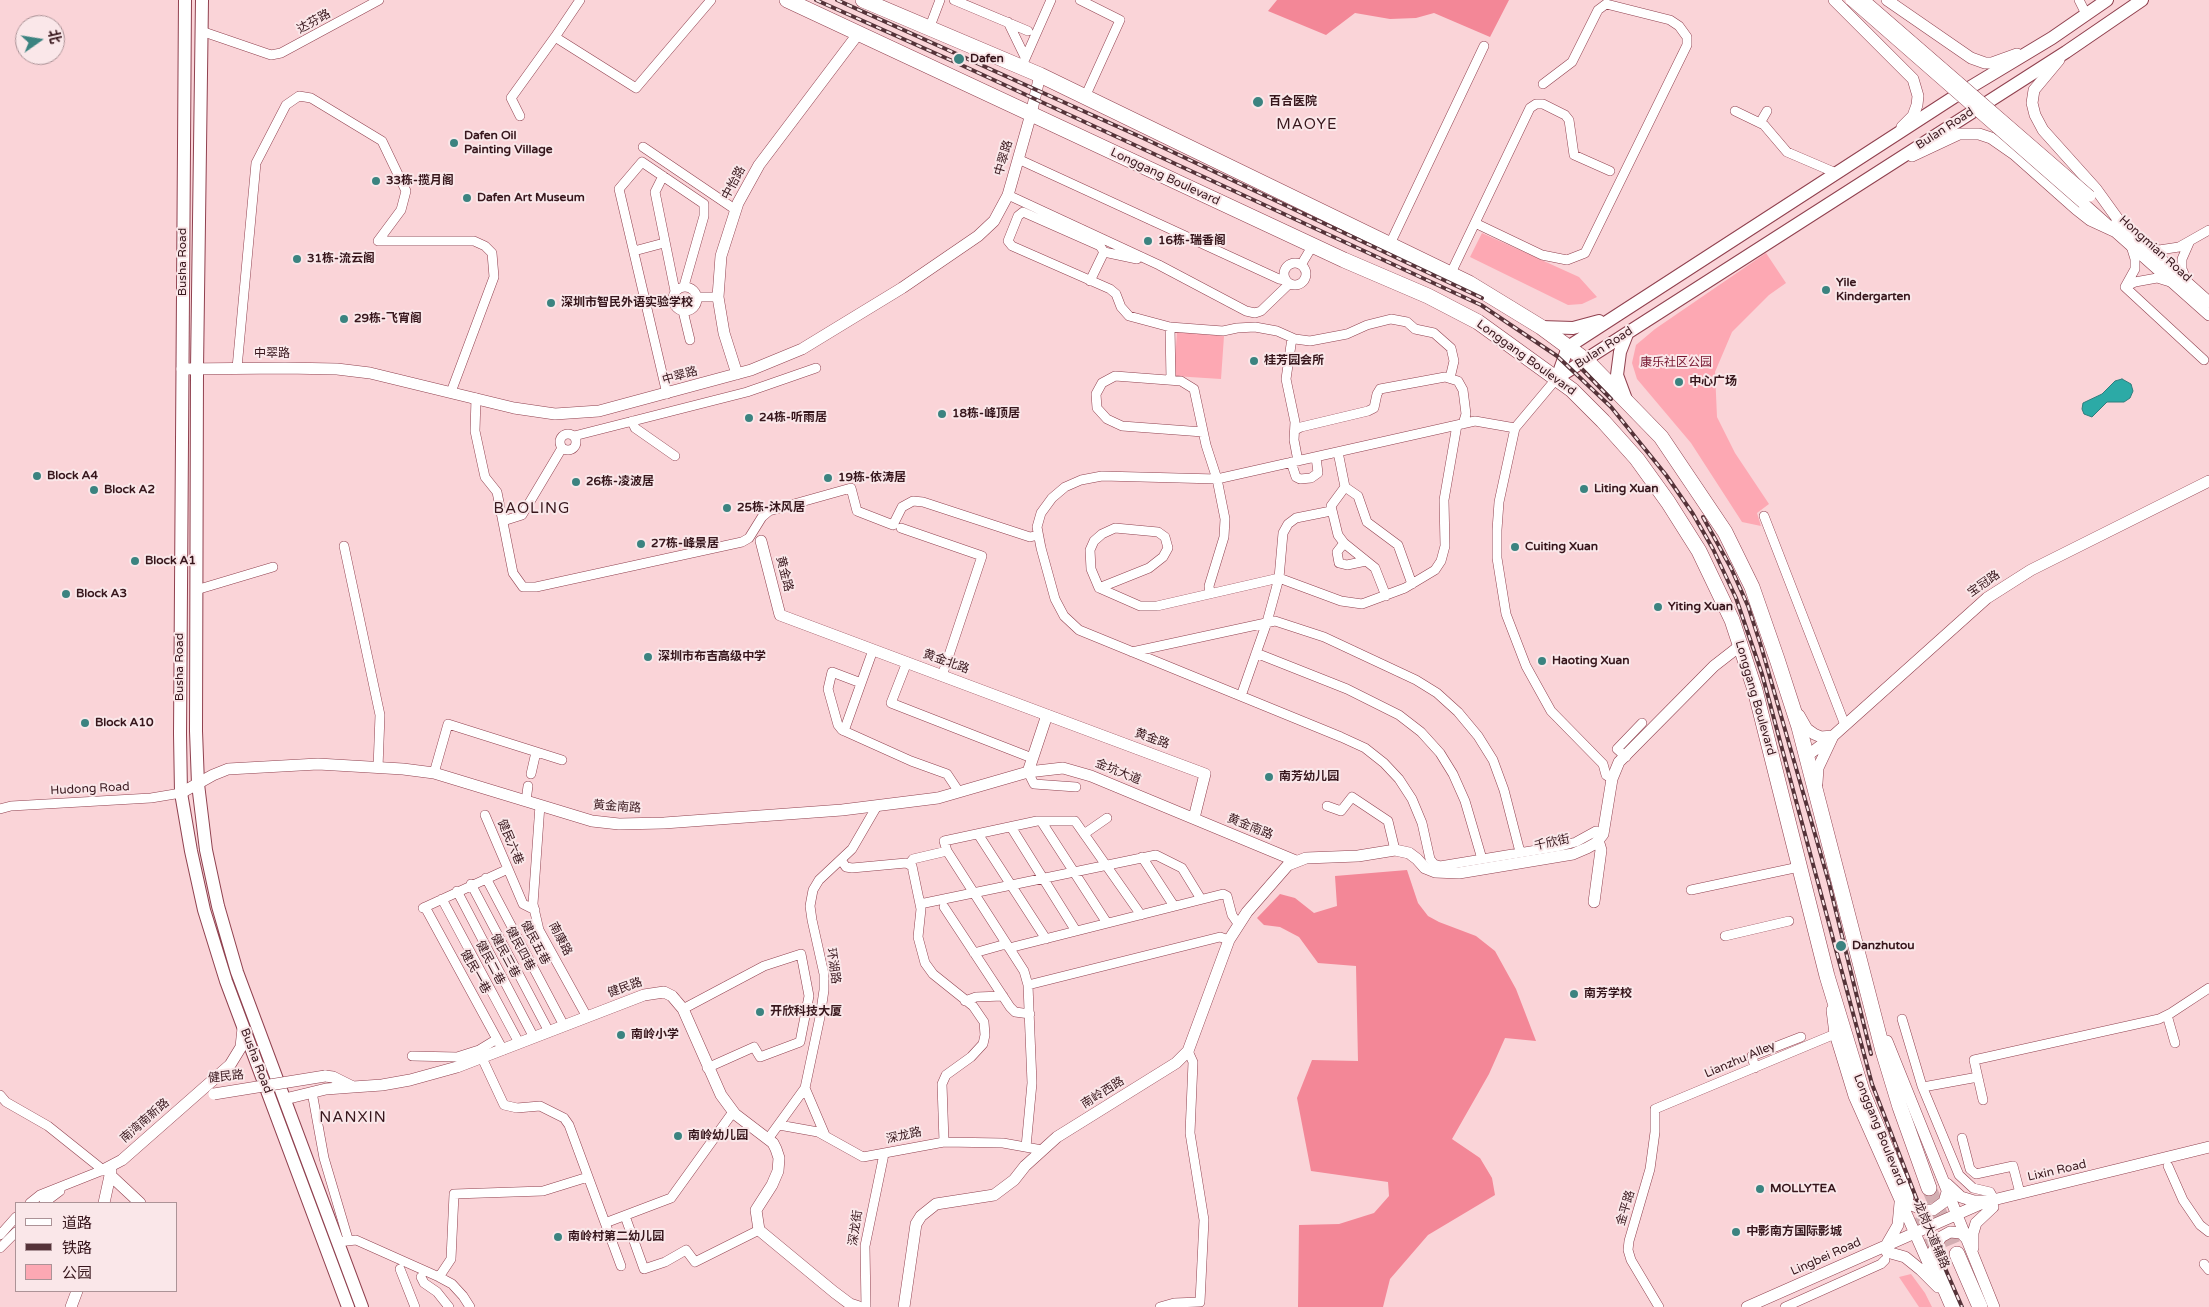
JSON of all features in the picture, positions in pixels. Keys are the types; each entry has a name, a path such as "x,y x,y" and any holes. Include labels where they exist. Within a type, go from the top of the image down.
{"highway":[{"name":"Longgang Boulevard","path":"787,0 1313,245 1428,296 1478,322 1572,390 1603,421 1637,459 1699,550 1742,645 1827,976 1862,1091 1902,1197"},
{"name":"Longgang Boulevard","path":"863,0 929,28 1024,62 1040,75 1084,97 1469,283 1541,327 1587,361 1661,437 1725,532 1752,587 1807,756 1883,1051 1900,1107 1929,1188"},
{"path":"1957,1254 1980,1307"},
{"path":"1932,1264 1953,1307"}],"main road":[{"name":"Busha Road","path":"185,0 181,793 204,910 226,981 348,1307"},
{"name":"Busha Road","path":"202,0 197,369 196,731 198,784 206,850 218,906 237,972 285,1099 343,1241 362,1307"},
{"name":"Bulan Road","path":"1556,378 1568,347 1954,97 2052,38 2107,0"},
{"name":"Bulan Road","path":"1556,378 1587,361 2066,52 2142,0"},
{"path":"1709,254 1722,273"},
{"path":"1541,327 1573,328 1611,318"},
{"path":"1627,334 1620,352 1618,375 1627,402"}],"street":[{"name":"达芬路","path":"201,31 271,55 287,52 379,0"},
{"path":"520,116 511,98 580,0"},
{"path":"555,37 636,88 711,0"},
{"path":"929,28 940,0"},
{"path":"954,0 1028,31"},
{"path":"1024,62 1051,0"},
{"path":"1080,0 1120,20 1084,97"},
{"path":"1834,0 1908,73 1916,88 1917,105 1913,116 1864,155"},
{"path":"1851,0 2087,200"},
{"path":"1864,0 2087,200"},
{"path":"1886,0 1971,58 1985,63 2003,60 2052,38"},
{"path":"2079,0 2086,14"},
{"path":"1475,224 1542,255 1567,260 1585,253 1687,45 1687,37 1679,26 1670,20 1606,4 1598,10 1572,62 1543,84"},
{"path":"1008,22 1024,62"},
{"name":"中怡路","path":"737,374 724,333 718,297 721,256 736,210 760,165 858,34"},
{"path":"1389,246 1484,46"},
{"path":"2066,52 2036,84 2032,96 2032,109 2042,130 2096,189 2119,228"},
{"name":"中翠路","path":"182,369 337,369 370,373 514,408 555,414 599,411 737,374 802,349 902,288 978,236 994,221 1008,195 1040,75"},
{"path":"237,368 256,163 286,105 299,96 311,98 382,141 406,191 401,210 378,241 423,243 474,241 486,246 492,253 494,277 451,392"},
{"path":"1450,275 1530,108 1536,104 1543,104 1569,120 1574,155 1610,171"},
{"path":"1735,110 1760,122 1787,152 1836,173"},
{"path":"1760,122 1767,111"},
{"path":"1875,175 1949,137 1968,133 1979,134 2002,145 2090,220 2119,228"},
{"path":"643,147 736,210"},
{"path":"1018,159 1279,280 1298,285 1304,280 1306,273 1300,265 1293,263 1287,267 1284,273 1287,282"},
{"path":"667,394 620,189 642,162 704,204 704,216 684,286 675,291"},
{"path":"663,176 654,192 675,291 674,304 683,311 690,340"},
{"path":"1008,195 1152,262 1255,313 1261,312 1287,282"},
{"name":"Hongmian Road","path":"2087,200 2119,228 2148,248 2209,302"},
{"path":"1152,262 1104,252 1100,246 1023,212 1018,216 1008,240 1012,246 1110,289 1116,294 1121,307 1129,316 1170,326 1224,331 1255,327 1292,338 1310,341 1327,339 1391,319 1407,322 1415,329 1434,333 1451,348 1454,361 1450,378"},
{"name":"Hongmian Road","path":"2119,228 2131,246 2209,315"},
{"path":"2148,248 2171,250 2189,244 2209,230"},
{"path":"634,251 664,243"},
{"path":"2188,284 2182,268 2182,259 2189,244"},
{"path":"1300,265 1313,245"},
{"path":"2125,287 2135,269 2135,258 2131,246"},
{"path":"1090,280 1104,252"},
{"path":"2125,287 2135,282 2156,278 2174,284"},
{"path":"683,311 692,309 697,297 693,289 684,286"},
{"path":"2125,287 2204,360"},
{"path":"697,297 718,297"},
{"path":"1170,326 1171,380"},
{"path":"1292,338 1286,379 1295,430 1294,461 1296,477 1300,479 1311,478 1318,473 1316,457"},
{"path":"503,521 522,515 562,448 568,450 573,448 576,443 574,436 747,392 816,368"},
{"path":"1202,432 1122,426 1107,419 1097,408 1096,394 1102,383 1115,376 1181,381 1194,389 1202,432 1217,478 1226,528 1209,586 1210,593"},
{"path":"1099,588 1148,568 1163,557 1168,548 1166,538 1158,532 1115,528 1102,534 1094,541 1090,550 1091,569 1099,588 1140,606 1157,606 1279,578 1341,601 1362,604 1412,584 1435,570 1445,546 1444,500 1460,425 1466,414 1463,390 1458,381 1450,378 1435,377 1380,390 1377,394 1374,408 1368,411 1301,426 1295,430"},
{"path":"1556,378 1515,428 1499,502 1497,530 1498,567 1506,614 1526,666 1551,711 1603,764 1606,776 1612,779"},
{"path":"476,398 474,431 482,468 485,477 497,492 513,573 517,581 528,588 742,542 750,538 762,517 779,506 851,488 857,511 893,525 902,507 913,501 923,502 1030,537 1038,535"},
{"path":"632,422 635,428 675,456"},
{"path":"1515,428 1475,422 1217,478 1102,476 1081,480 1065,487 1052,498 1041,513 1037,527 1038,535 1055,599 1064,616 1079,630 1365,748 1384,763 1399,779 1412,799 1422,823 1430,860 1434,864 1440,866 1562,846 1576,842 1596,831 1601,837"},
{"path":"1338,452 1345,487 1358,496 1367,522 1398,545 1412,584"},
{"name":"宝冠路","path":"1807,756 1833,736 1987,598 2040,565 2209,481"},
{"path":"1345,487 1333,501 1331,511 1338,535 1344,543 1366,561 1380,576 1386,596"},
{"path":"1241,696 1267,622 1279,578 1282,533 1288,524 1304,516 1331,511"},
{"path":"1764,516 1845,725"},
{"path":"901,528 982,556 942,676"},
{"name":"黄金路","path":"761,541 780,615"},
{"path":"1344,543 1337,552 1339,564 1347,565 1366,561"},
{"path":"344,546 379,708 378,768"},
{"path":"196,590 273,567"},
{"name":"黄金北路","path":"780,615 1047,715"},
{"path":"1132,652 1267,622 1284,624 1324,637 1393,669 1437,693 1458,712 1478,736 1493,760 1504,790 1520,852"},
{"path":"1594,902 1601,837 1612,779 1619,762 1714,666 1742,645"},
{"path":"844,731 873,650"},
{"path":"1256,653 1363,696 1399,715 1422,732 1440,753 1453,774 1465,801 1482,859"},
{"path":"907,662 892,703 1032,758"},
{"path":"861,683 832,672 828,689 838,726 844,731 911,761 947,774 959,792"},
{"path":"1790,700 1807,729 1821,737 1833,736 1818,768 1817,780 1820,807"},
{"path":"1047,715 1028,772 1034,784 1076,787"},
{"name":"黄金路","path":"1047,715 1205,774 1194,818"},
{"path":"1626,757 1617,748 1642,723"},
{"path":"434,773 448,724 562,760"},
{"path":"531,774 536,752"},
{"name":"黄金南路","path":"181,793 213,774 228,769 318,764 378,768 434,773 592,821 619,824 674,822 877,806 938,798 1028,772"},
{"name":"金坑大道","path":"1028,772 1063,768 1091,776 1194,818"},
{"path":"526,801 528,786"},
{"name":"Hudong Road","path":"0,810 11,806 151,798 181,793"},
{"path":"1327,806 1341,811 1352,797 1388,821 1395,850"},
{"name":"南康路","path":"540,805 533,904 539,930 587,1017"},
{"name":"环湖路","path":"768,1139 805,1088 824,990 824,974 810,906 813,890 819,880 852,849 877,806"},
{"name":"健民六巷","path":"485,815 524,904 535,910"},
{"path":"1084,834 1106,818"},
{"name":"黄金南路","path":"1194,818 1296,861"},
{"path":"1042,821 1108,923"},
{"path":"1026,1147 1032,1084 1028,985 1024,971 947,851 944,842 1042,821 1075,821 1141,915"},
{"path":"1011,827 1076,931"},
{"path":"978,834 1046,939"},
{"name":"千欣街","path":"1296,861 1395,850 1409,853 1430,870 1451,874 1573,854 1601,837"},
{"path":"909,864 913,859 947,851"},
{"path":"920,904 1156,855 1182,868 1201,899"},
{"path":"1142,857 1174,906"},
{"path":"841,860 846,867 852,868 909,864 914,868 920,904 918,937 925,963 933,974 981,1016 985,1035 983,1044 978,1051 951,1070 942,1084 944,1142"},
{"name":"南岭西路","path":"904,1307 916,1224 921,1216 936,1204 994,1195 1014,1180 1057,1137 1176,1063 1188,1051 1229,940 1238,925 1274,878 1288,865 1296,861"},
{"path":"1691,890 1799,867"},
{"path":"442,899 471,884 508,869"},
{"name":"健民五巷","path":"486,878 561,1020"},
{"name":"健民四巷","path":"471,884 546,1026"},
{"name":"健民三巷","path":"457,891 531,1032"},
{"path":"974,953 1046,939 1223,894 1227,896 1232,915 1238,925"},
{"name":"健民一巷","path":"442,899 424,907 503,1050"},
{"name":"健民二巷","path":"442,899 517,1038"},
{"path":"944,907 1015,1012 1030,1014"},
{"path":"1725,936 1789,921"},
{"path":"1028,985 1220,937 1229,940"},
{"path":"683,1009 764,966 801,954 809,996 800,1042 760,1057 754,1047 708,1068"},
{"name":"龙岗大道辅路","path":"1827,976 1835,1034 1854,1096 1902,1197 1916,1234 1932,1264 1945,1307"},
{"path":"1868,988 1905,1089 1969,1241 1994,1307"},
{"path":"1983,1100 1974,1060 2139,1024 2167,1015 2209,988"},
{"name":"健民路","path":"198,1093 214,1094 325,1076 333,1077 353,1087 382,1085 410,1080 482,1058 657,991 672,996 683,1009 721,1095 733,1112 768,1139 776,1148 778,1164 772,1185 756,1210 758,1230"},
{"path":"965,1001 976,997 1003,996"},
{"path":"2167,1015 2175,1043"},
{"path":"1902,1018 1923,1088 1959,1175 1973,1188 1990,1192 1992,1202 1976,1223 1973,1232 1975,1257"},
{"name":"南湾南新路","path":"31,1202 40,1195 109,1170 122,1160 230,1065 242,1046 244,1028"},
{"name":"Lianzhu Alley","path":"1655,1109 1835,1034"},
{"path":"1755,1068 1752,1056 1801,1037"},
{"path":"412,1056 424,1052 457,1057 497,1039"},
{"path":"1160,1307 1200,1302 1204,1220 1190,1133 1193,1062 1188,1051"},
{"path":"482,1058 504,1104 517,1108 540,1106 564,1118 569,1125 621,1266"},
{"path":"230,1065 246,1060 258,1065"},
{"path":"1923,1088 1978,1077"},
{"path":"285,1099 335,1087 353,1087"},
{"path":"805,1088 824,1135"},
{"path":"312,1092 322,1151 343,1241 356,1240 439,1277 452,1284 470,1307"},
{"path":"0,1095 6,1102 48,1126 109,1170 139,1202"},
{"name":"金平路","path":"1655,1109 1655,1132 1650,1168 1628,1250 1631,1260 1659,1307"},
{"path":"605,1223 671,1198 733,1112"},
{"name":"深龙路","path":"779,1125 824,1135 863,1157 928,1143 944,1142 1004,1142 1042,1150"},
{"path":"1962,1138 1970,1170 1976,1174 2013,1166 2020,1193"},
{"name":"Lixin Road","path":"1992,1202 2125,1173 2209,1148"},
{"name":"深龙街","path":"866,1307 865,1246 884,1154"},
{"name":"Lixin Road","path":"1916,1234 1992,1202 2020,1193 2168,1166 2209,1155"},
{"path":"2168,1166 2183,1200 2200,1225 2209,1232"},
{"path":"104,1202 109,1170"},
{"path":"1940,1174 1948,1186 1961,1197 1974,1201 1992,1202"},
{"path":"439,1277 451,1258 454,1194 543,1191 588,1177"},
{"name":"南湾南新路","path":"45,1202 68,1184"},
{"path":"1784,1307 1881,1264 1898,1225 1902,1197 1924,1210 1933,1210 1944,1202 1947,1192"},
{"path":"625,1216 644,1269 665,1262 686,1250 695,1262 758,1230 834,1292 850,1304 860,1307"},
{"path":"0,1235 15,1219"},
{"path":"1932,1264 1932,1253 1941,1237 1950,1232 1961,1232 1969,1241"},
{"path":"0,1248 15,1233"},
{"name":"Lingbei Road","path":"1747,1307 1790,1292 1886,1252 1916,1234"},
{"path":"1886,1252 1904,1258 1921,1270 1938,1287"},
{"path":"400,1269 402,1280 415,1307"},
{"path":"421,1276 424,1283 436,1297 449,1307"},
{"path":"71,1307 77,1292"},
{"name":"Lingbei Road","path":"1766,1307 1790,1292"}],"green space":[{"path":"1482,233 1579,277 1597,297 1582,304 1568,305 1470,257"},
{"name":"康乐社区公园","path":"1766,253 1786,283 1769,295 1732,332 1715,372 1717,417 1735,453 1769,504 1757,513 1761,526 1742,522 1691,443 1637,379 1632,363 1636,345 1655,329"},
{"path":"1177,332 1224,336 1221,379 1174,376"},
{"path":"1911,1274 1925,1293 1932,1307 1919,1307 1899,1277"}],"shaded area":[{"path":"1277,0 1509,0 1490,37 1434,13 1416,18 1390,19 1355,13 1326,35 1268,11"},
{"path":"1407,870 1418,903 1428,916 1476,936 1495,951 1516,989 1536,1041 1505,1038 1489,1074 1452,1139 1480,1158 1492,1178 1495,1195 1428,1235 1390,1279 1383,1307 1298,1307 1299,1225 1339,1224 1374,1213 1389,1196 1388,1182 1311,1171 1297,1098 1312,1060 1358,1061 1356,966 1318,963 1299,937 1280,927 1264,925 1257,918 1280,894 1295,898 1314,913 1337,906 1335,876"}],"water":[{"path":"2122,379 2131,384 2133,391 2130,398 2124,402 2107,402 2092,417 2084,414 2082,409 2083,403 2102,394 2115,381"}],"tunnel":[{"path":"1929,1188 1957,1254"},
{"path":"1906,1197 1935,1265"}],"railway":[{"path":"816,0 957,63 1481,305 1557,356 1611,407 1666,475 1693,514 1713,549 1736,598 1762,674 1872,1084 1931,1236 1962,1307"},
{"path":"837,0 1143,138 1482,298"},
{"path":"1578,365 1611,399"},
{"path":"1703,517 1731,568 1748,606 1761,646 1829,883 1871,1054"}],"place":[{"name":"Dafen","path":"959,59"},
{"name":"百合医院","path":"1258,102"},
{"name":"Dafen Oil Painting Village","path":"454,143"},
{"name":"33栋-揽月阁","path":"376,181"},
{"name":"Dafen Art Museum","path":"467,198"},
{"name":"16栋-瑞香阁","path":"1148,241"},
{"name":"31栋-流云阁","path":"297,259"},
{"name":"Yile Kindergarten","path":"1826,290"},
{"name":"深圳市智民外语实验学校","path":"551,303"},
{"name":"29栋-飞宵阁","path":"344,319"},
{"name":"桂芳园会所","path":"1254,361"},
{"name":"中心广场","path":"1679,382"},
{"name":"18栋-峰顶居","path":"942,414"},
{"name":"24栋-听雨居","path":"749,418"},
{"name":"Block A4","path":"37,476"},
{"name":"19栋-依涛居","path":"828,478"},
{"name":"26栋-凌波居","path":"576,482"},
{"name":"Liting Xuan","path":"1584,489"},
{"name":"Block A2","path":"94,490"},
{"name":"25栋-沐风居","path":"727,508"},
{"name":"27栋-峰景居","path":"641,544"},
{"name":"Cuiting Xuan","path":"1515,547"},
{"name":"Block A1","path":"135,561"},
{"name":"Block A3","path":"66,594"},
{"name":"Yiting Xuan","path":"1658,607"},
{"name":"深圳市布吉高级中学","path":"648,657"},
{"name":"Haoting Xuan","path":"1542,661"},
{"name":"Block A10","path":"85,723"},
{"name":"南芳幼儿园","path":"1269,777"},
{"name":"Danzhutou","path":"1841,946"},
{"name":"南芳学校","path":"1574,994"},
{"name":"开欣科技大厦","path":"760,1012"},
{"name":"南岭小学","path":"621,1035"},
{"name":"南岭幼儿园","path":"678,1136"},
{"name":"MOLLYTEA","path":"1760,1189"},
{"name":"中影南方国际影城","path":"1736,1232"},
{"name":"南岭村第二幼儿园","path":"558,1237"}],"district":[{"name":"MAOYE","path":"1307,125"},
{"name":"BAOLING","path":"532,509"},
{"name":"NANXIN","path":"353,1118"}]}
